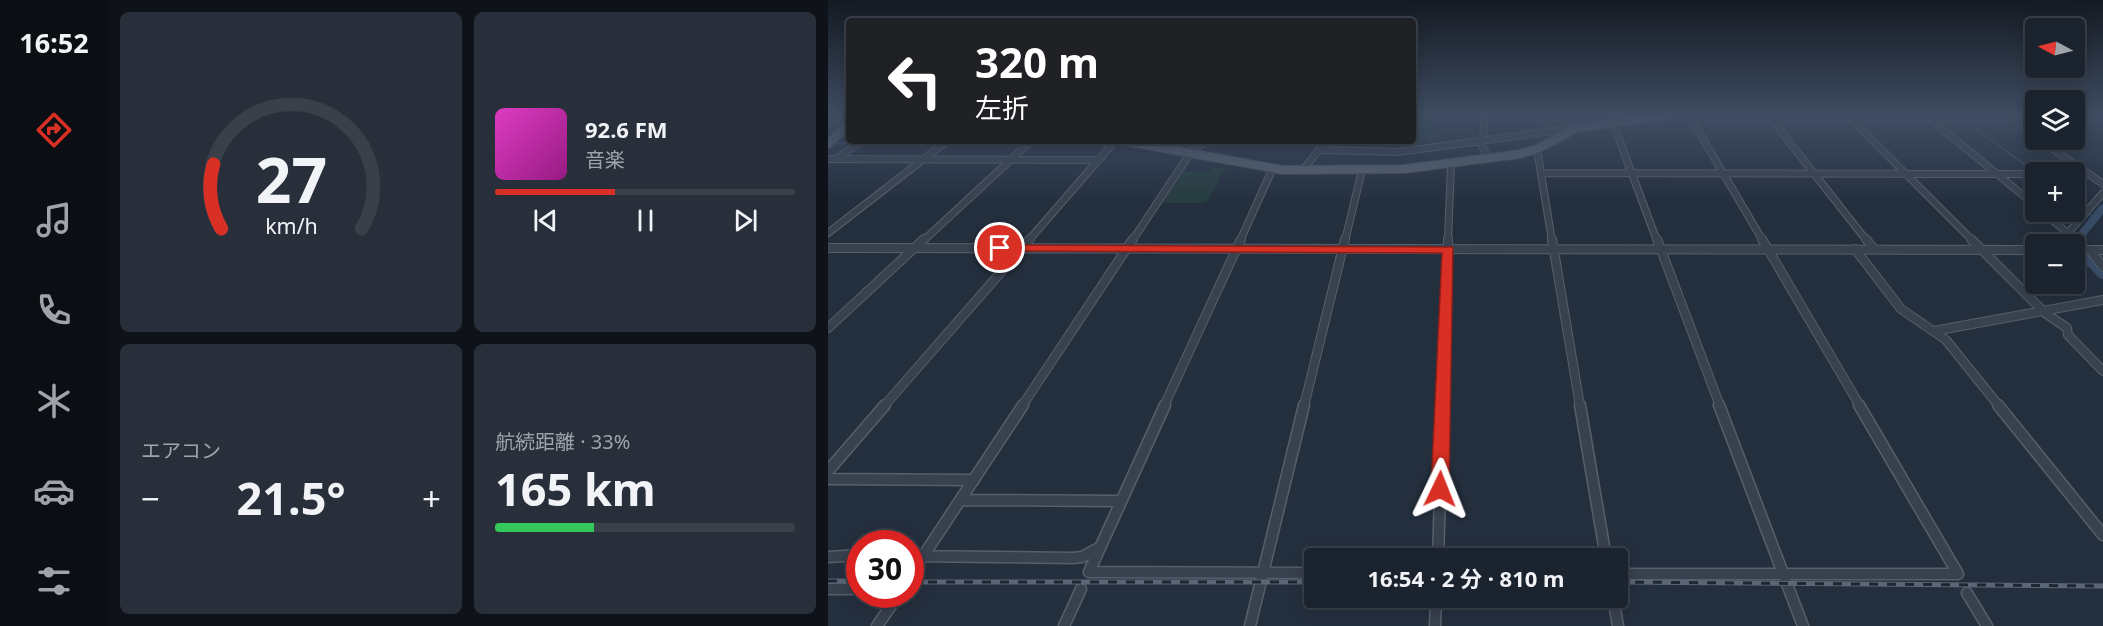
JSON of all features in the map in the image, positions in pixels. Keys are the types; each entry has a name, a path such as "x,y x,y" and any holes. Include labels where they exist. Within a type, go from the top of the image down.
{"main road":[{"path":"1143,144 1272,170 1362,170 1404,169 1488,159 1537,149 1546,144"}],"street":[{"path":"831,159 856,144"},
{"path":"828,233 942,144"},
{"path":"828,328 1028,144"},
{"path":"828,471 1112,144"},
{"path":"1160,147 1165,144"},
{"path":"924,556 1190,152 1203,144"},
{"path":"1321,144 1323,145 1318,148 1321,150"},
{"path":"1321,150 1391,153 1457,144"},
{"path":"1482,144 1488,159"},
{"path":"1621,144 1803,626"},
{"path":"1628,574 1958,574 1707,144"},
{"path":"1790,144 1874,249"},
{"path":"1876,144 2045,313 2067,328 2068,335 2103,371"},
{"path":"1961,144 2025,197"},
{"path":"1537,149 1604,548"},
{"path":"1303,170 1321,150"},
{"path":"2054,150 2103,184"},
{"path":"831,159 1099,160"},
{"path":"1438,548 1451,163"},
{"path":"1272,170 1089,572 1304,573"},
{"path":"1250,626 1362,170"},
{"path":"1541,174 2025,174"},
{"path":"2055,222 2068,232 2103,192"},
{"path":"828,248 2025,250"},
{"path":"1855,249 1901,309 1946,340 2103,535"},
{"path":"2085,250 2103,250"},
{"path":"2089,250 2103,267"},
{"path":"1934,331 2045,313 2103,300"},
{"path":"828,479 974,480"},
{"path":"961,500 1120,501"},
{"path":"924,557 1073,558 1082,557 1099,548"},
{"path":"828,557 846,556"},
{"path":"828,589 846,590"},
{"path":"1064,626 1081,589"},
{"path":"1967,592 1987,626"},
{"path":"877,626 889,608"},
{"path":"1435,626 1436,608"},
{"path":"1615,608 1618,626"}],"green space":[{"path":"1214,168 1226,168 1206,203 1162,203 1184,171 1207,171"}],"waterway":[{"path":"1997,144 2025,165"},
{"path":"2103,207 2078,239 2083,256 2103,276"},
{"path":"2085,210 2094,217"}],"railway":[{"path":"828,581 846,581"},
{"path":"924,582 1304,582"},
{"path":"1628,582 2103,586"}],"route":[{"path":"1000,248 1448,249 1440,489"}]}
